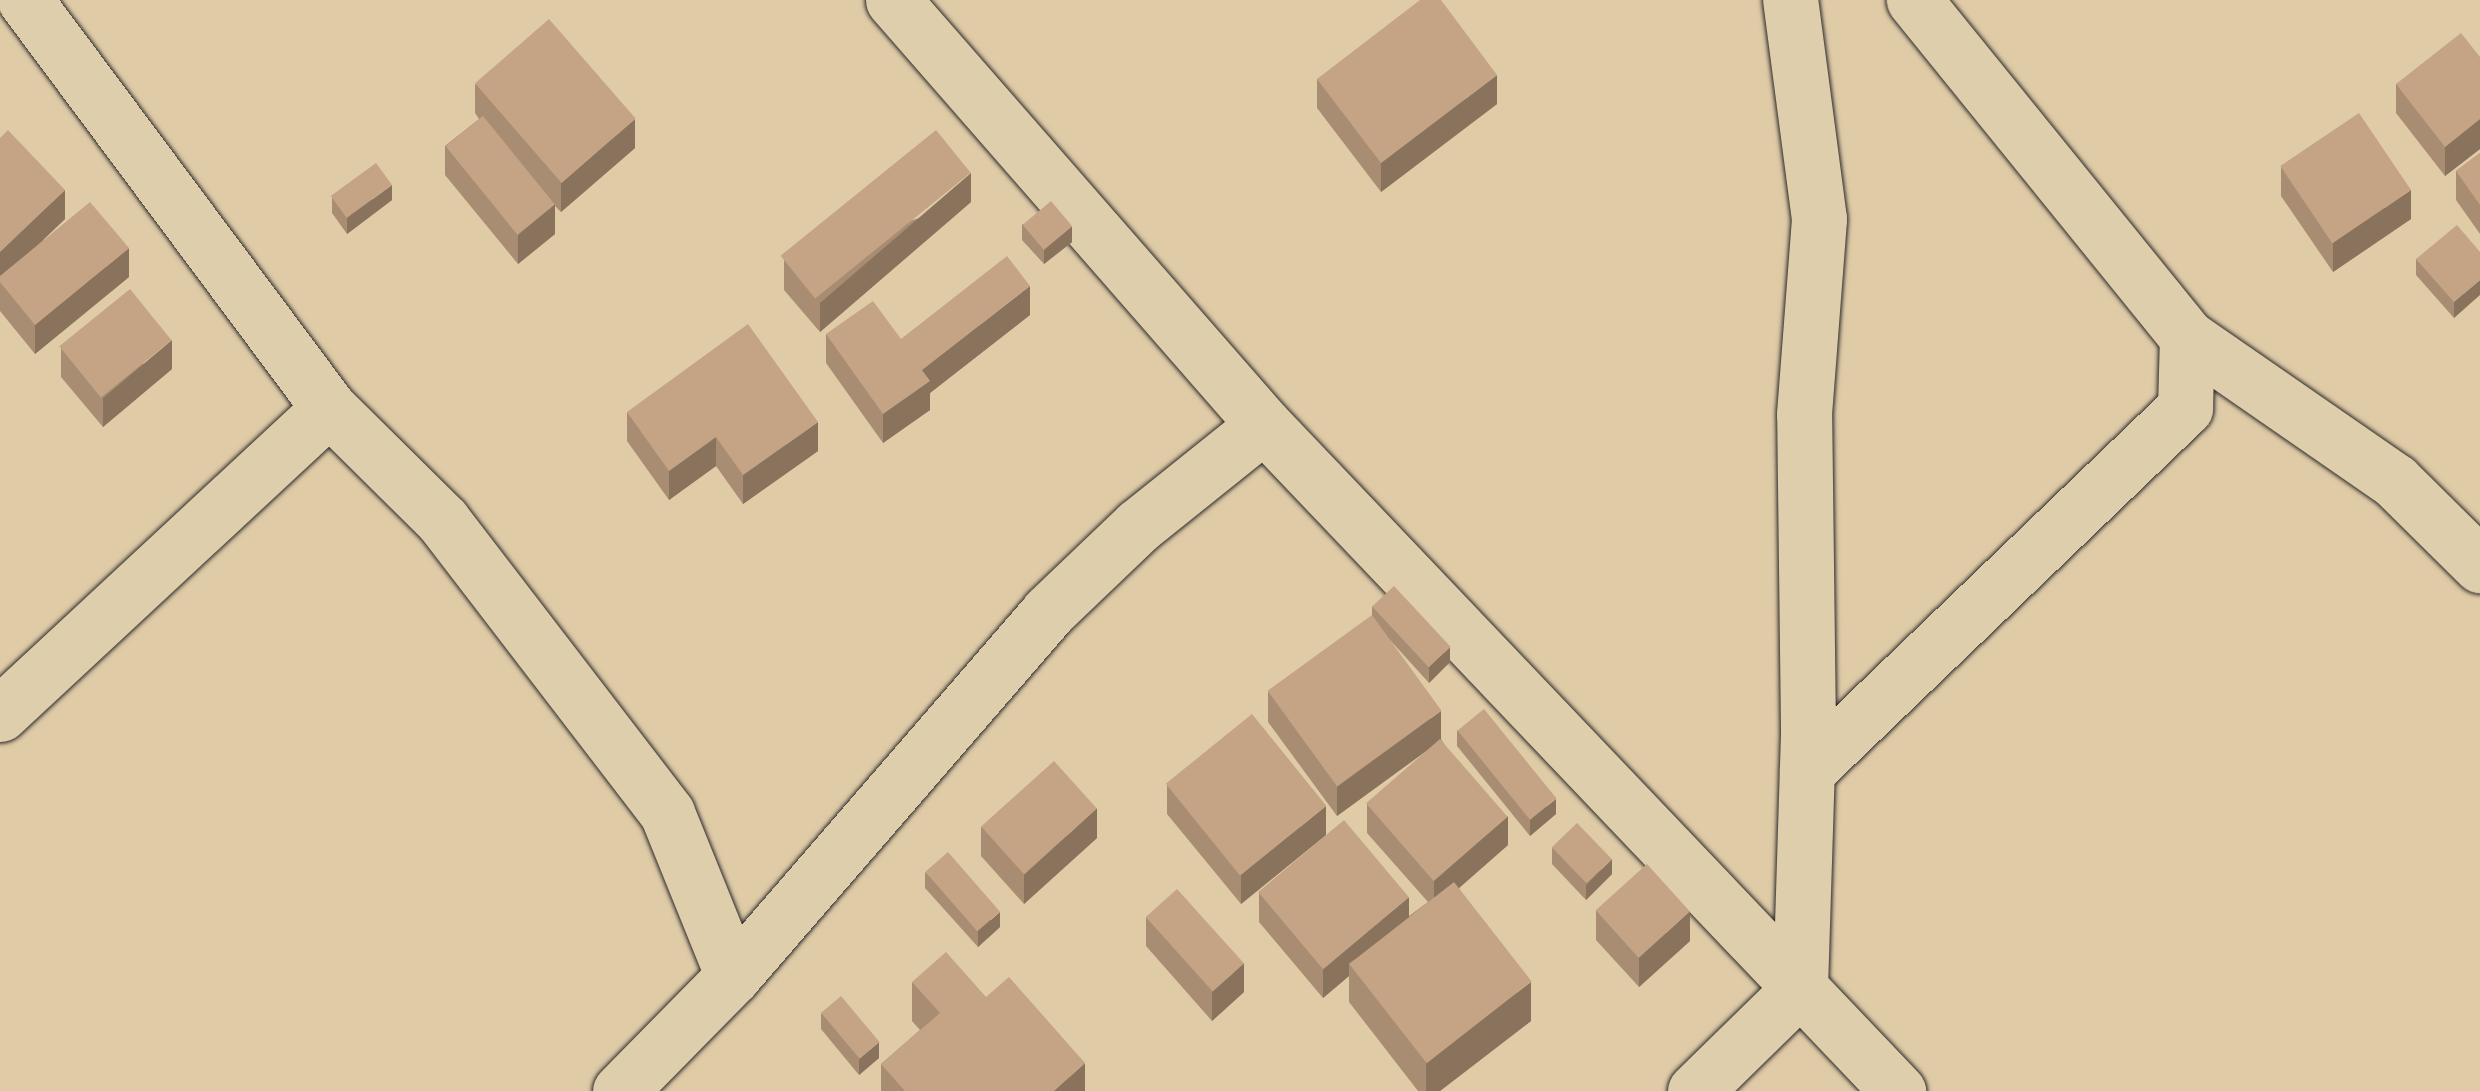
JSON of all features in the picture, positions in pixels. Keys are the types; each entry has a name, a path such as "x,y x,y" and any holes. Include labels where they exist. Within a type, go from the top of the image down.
{"street":[{"path":"25,0 328,408 443,521 667,814 734,976"},
{"path":"893,0 1264,425 1898,1091"},
{"path":"1695,1091 1800,988 1807,771 1804,414 1819,219 1790,0"},
{"path":"1914,0 2187,337 2395,481 2480,565"},
{"path":"1807,771 2184,408 2187,337"},
{"path":"0,714 328,408"},
{"path":"620,1091 734,976 1048,612 1138,526 1264,425"}],"building":[{"path":"1420,0 1441,0 1497,75 1381,163 1317,79"},
{"path":"549,19 636,119 562,183 475,83"},
{"path":"2461,33 2480,57 2480,119 2445,147 2396,84"},
{"path":"2359,113 2411,190 2332,243 2280,166"},
{"path":"483,116 555,205 517,235 446,146"},
{"path":"8,130 65,190 0,252 0,138"},
{"path":"936,130 971,173 815,299 781,256"},
{"path":"2480,153 2480,205 2456,171"},
{"path":"376,163 392,185 347,218 331,196"},
{"path":"1051,201 1072,226 1044,250 1023,225"},
{"path":"90,202 129,248 35,325 0,282 0,276"},
{"path":"2457,225 2480,252 2480,280 2454,302 2416,259"},
{"path":"1007,256 1030,286 922,370 930,381 883,414 826,334 873,301 901,339"},
{"path":"130,289 172,340 101,398 59,346"},
{"path":"748,324 818,422 743,475 716,437 669,471 627,412"},
{"path":"1394,586 1451,647 1429,667 1372,606"},
{"path":"1372,615 1441,710 1337,786 1268,691"},
{"path":"1484,709 1556,798 1530,820 1458,730"},
{"path":"1252,714 1326,806 1240,876 1166,784"},
{"path":"1440,739 1508,817 1434,881 1366,803"},
{"path":"1054,761 1097,809 1024,874 981,827"},
{"path":"1344,820 1409,897 1323,969 1258,892"},
{"path":"1577,823 1612,859 1587,883 1552,847"},
{"path":"948,852 1000,912 977,931 925,872"},
{"path":"1647,864 1690,912 1639,958 1596,910"},
{"path":"1454,882 1532,981 1427,1063 1349,964"},
{"path":"1177,889 1244,963 1213,991 1146,917"},
{"path":"946,952 986,997 1009,977 1085,1063 1054,1091 905,1091 881,1064 940,1013 912,982"},
{"path":"841,996 880,1042 860,1059 821,1013"}]}
